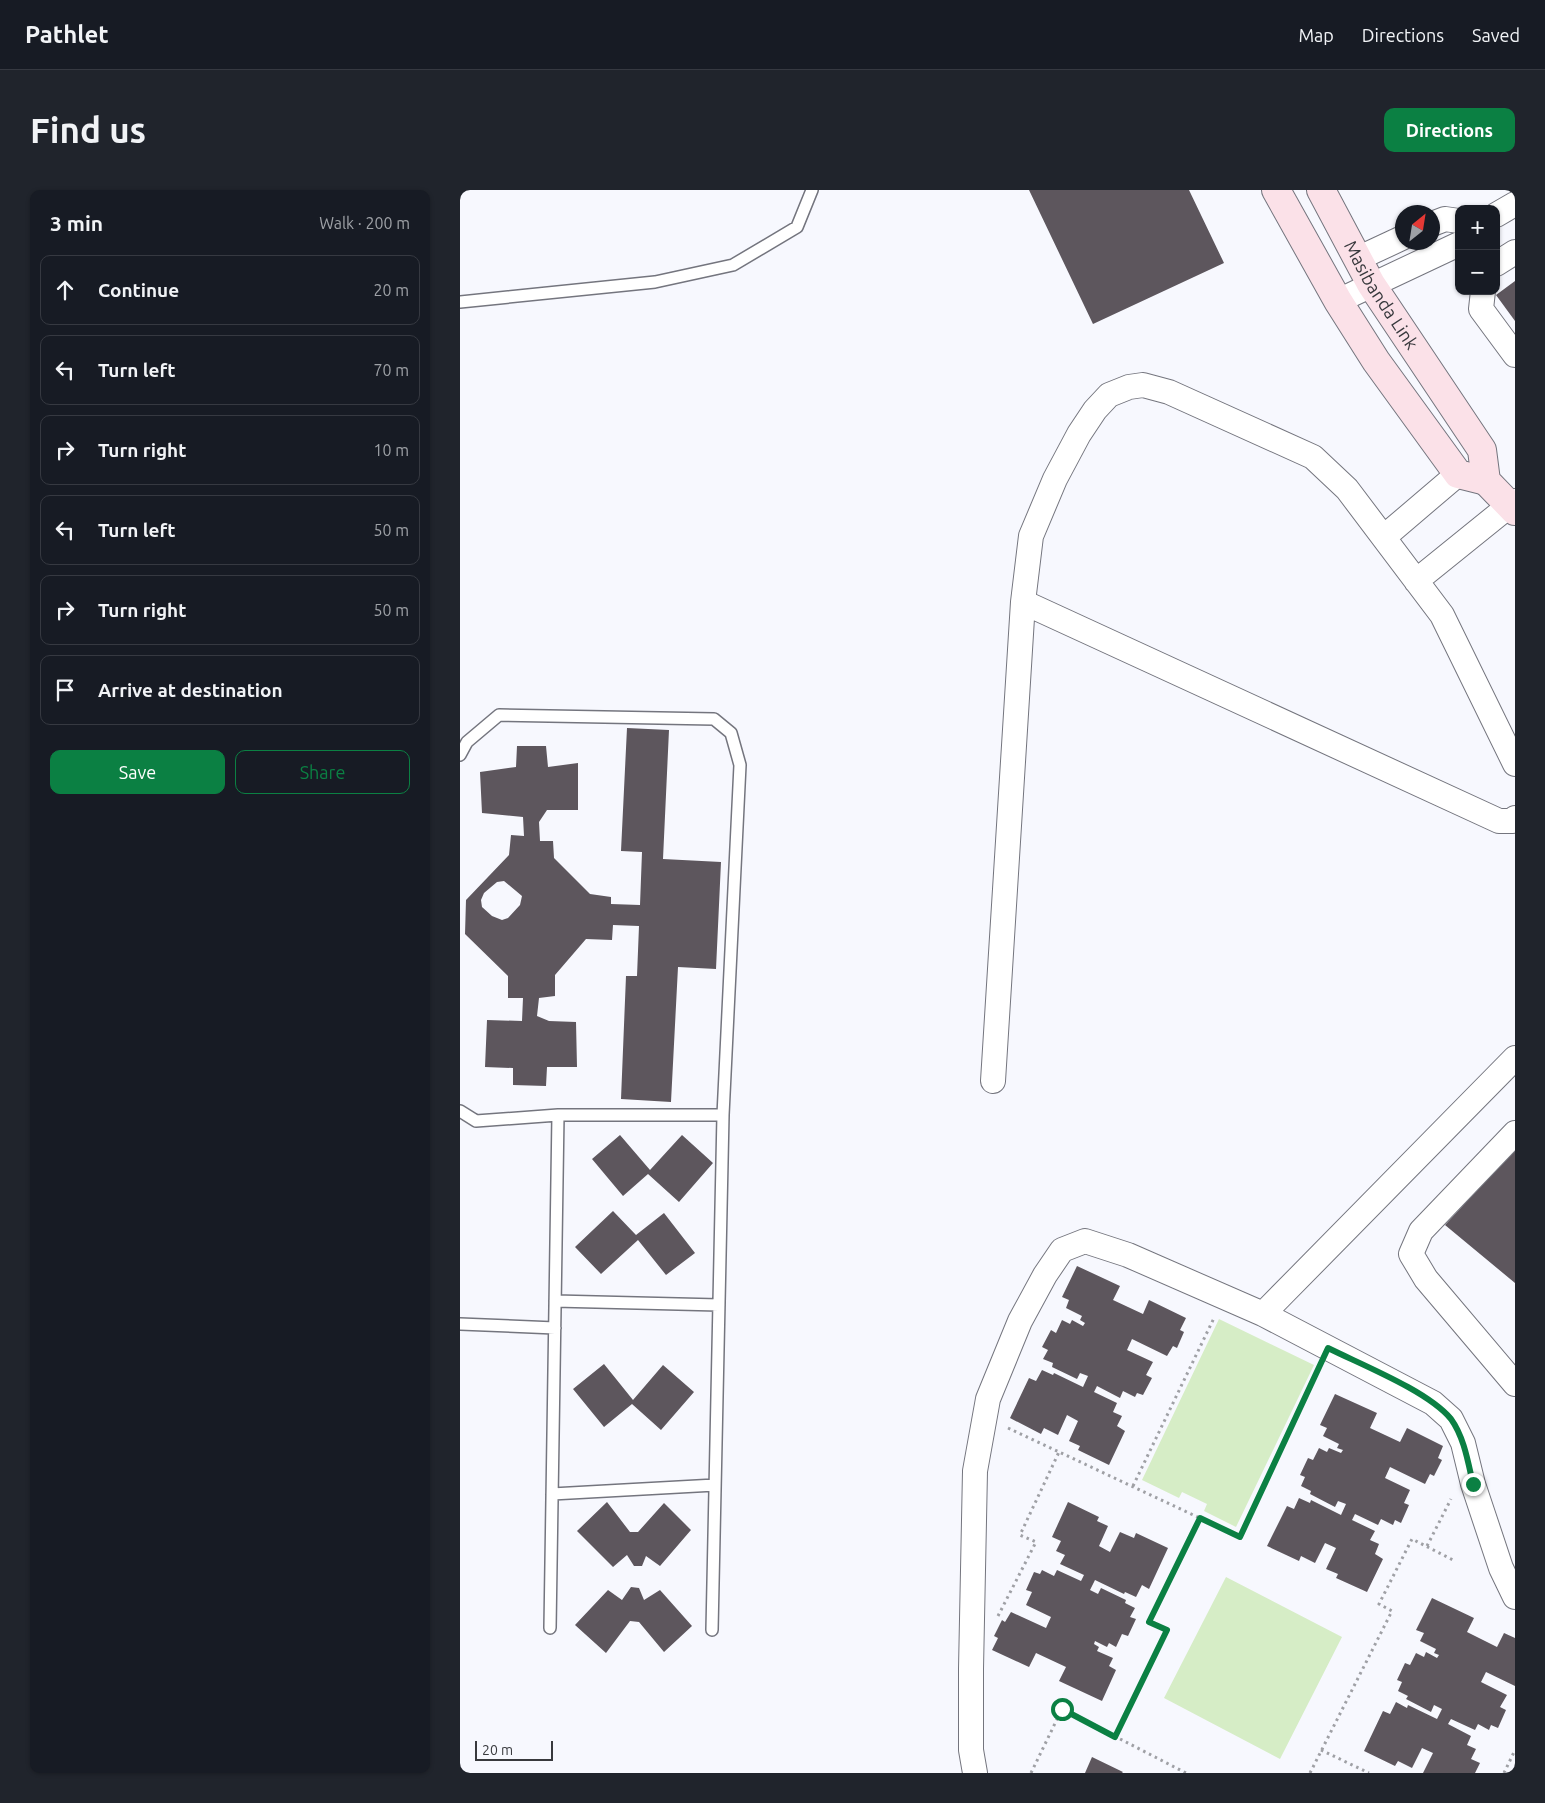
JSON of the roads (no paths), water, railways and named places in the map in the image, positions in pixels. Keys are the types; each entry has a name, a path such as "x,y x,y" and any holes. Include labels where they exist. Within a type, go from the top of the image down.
{"main road":[{"path":"1276,190 1338,302 1376,362 1458,474 1486,481 1513,506"},
{"name":"Masibanda Link","path":"1321,190 1371,284 1445,398 1482,450 1486,481"}],"street":[{"path":"1500,213 1515,204"},
{"path":"1440,221 1445,219 1455,220"},
{"path":"1358,259 1395,241"},
{"path":"1338,302 1371,284 1455,246"},
{"path":"1500,261 1515,252"},
{"path":"1483,295 1481,309 1515,355"},
{"path":"992,1081 1023,602 1031,536 1054,479 1079,434 1095,410 1109,395 1129,387 1143,385 1168,392 1313,457 1347,489 1442,615 1515,764"},
{"path":"1384,537 1458,474"},
{"path":"1416,581 1513,506"},
{"path":"1023,602 1499,821 1513,821 1515,818"},
{"path":"1262,1314 1515,1058"},
{"path":"1515,1133 1421,1231 1411,1254 1426,1279 1515,1384"},
{"path":"975,1773 971,1750 975,1471 988,1399 1020,1321 1045,1276 1062,1250 1085,1241 1128,1255 1262,1314 1433,1403 1451,1419 1463,1443 1501,1568 1515,1597"}],"lane":[{"path":"460,302 655,282 733,265 797,227 812,190"},
{"path":"460,755 467,742 499,715 714,719 731,733 740,765 723,1115 712,1630"},
{"path":"460,1111 476,1120 558,1115 723,1115"},
{"path":"550,1628 558,1115"},
{"path":"555,1301 719,1305"},
{"path":"460,1324 555,1328"},
{"path":"552,1494 715,1485"}]}
